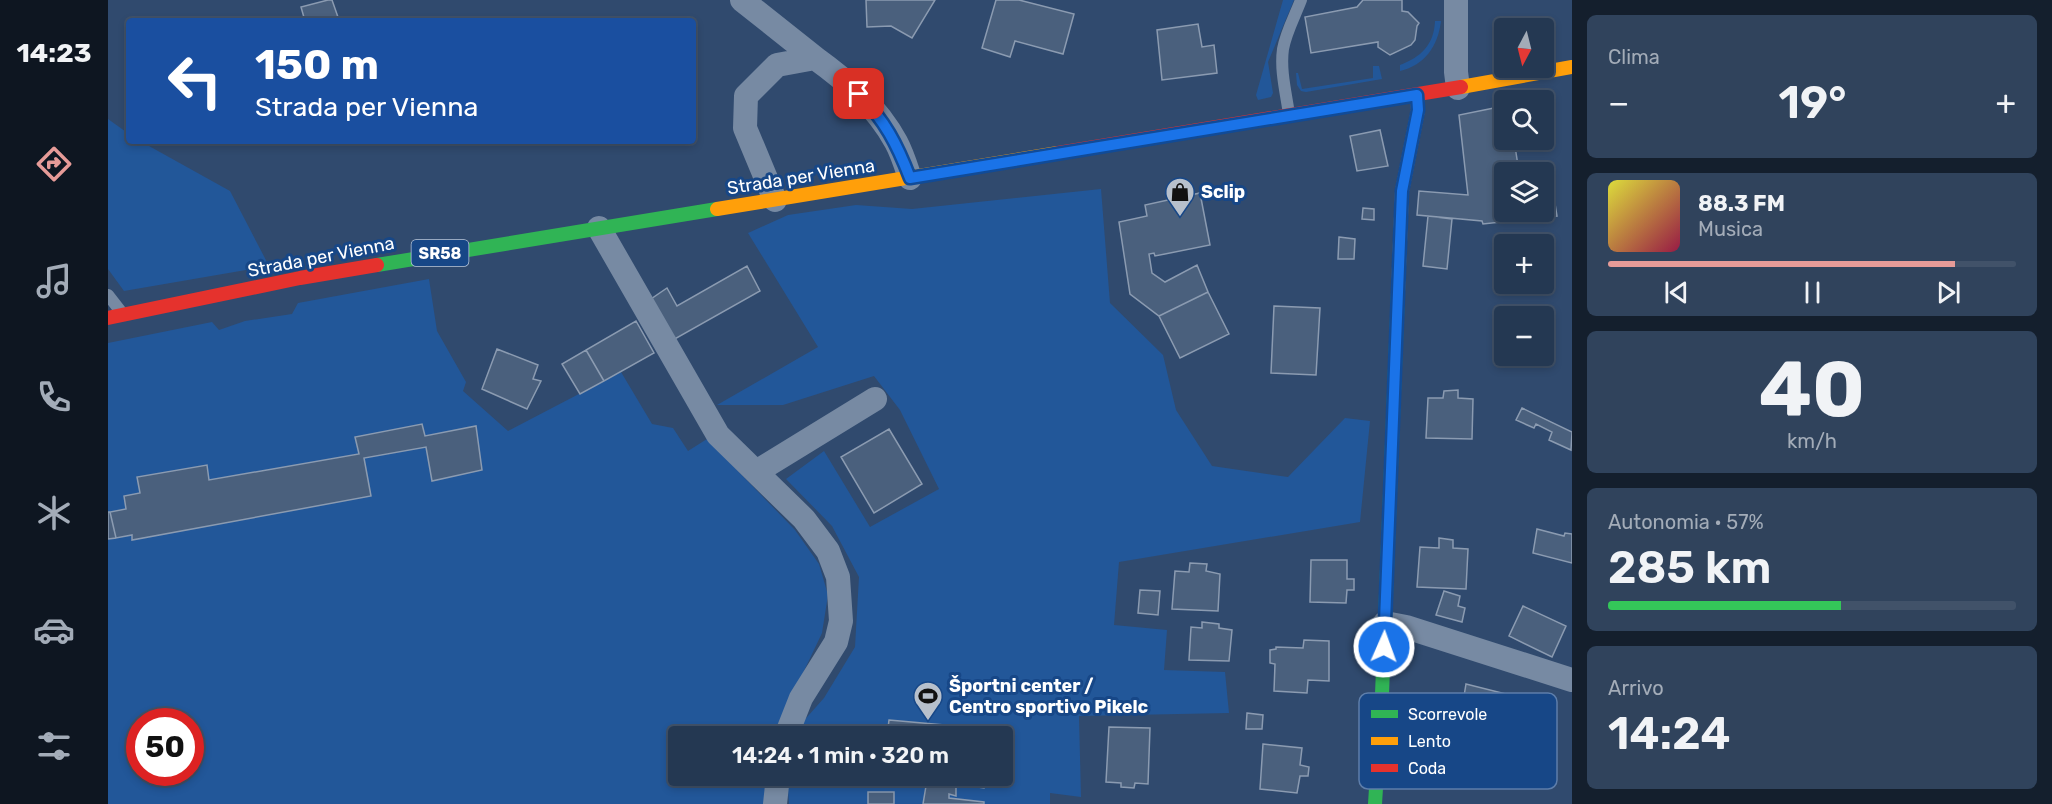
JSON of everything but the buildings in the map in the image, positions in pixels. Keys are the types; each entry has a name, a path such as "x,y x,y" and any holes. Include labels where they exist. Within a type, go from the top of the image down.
{"main road":[{"name":"Strada per Vienna","path":"108,318 334,272 1417,95 1572,67"},
{"path":"1381,693 1402,191 1418,110 1417,95"},
{"path":"1375,804 1376,789"}],"street":[{"path":"742,0 814,58 846,80 873,108 897,143 910,178"},
{"path":"1456,0 1458,88"},
{"path":"775,200 745,128 746,96 777,66 814,58"},
{"path":"599,228 717,435 804,519 828,550 838,577 841,621 836,642 801,699 789,726"},
{"path":"756,472 875,399"},
{"path":"1385,623 1406,627 1572,680"},
{"path":"775,804 777,786"}],"lane":[{"path":"1289,116 1282,65 1283,51 1286,37 1301,0"},
{"path":"108,295 123,315"}],"shaded area":[{"path":"1283,0 1294,0 1268,62 1273,93 1271,97 1258,100 1256,95"},
{"path":"1435,21 1441,21 1437,39 1429,53 1417,64 1400,71 1400,65 1425,49 1432,37"},
{"path":"1373,66 1379,66 1382,79 1306,92 1301,91 1297,85 1296,73 1298,73 1302,89 1373,78"},
{"path":"108,119 126,132 126,144 145,144 230,191 269,266 124,291 108,269"},
{"path":"1101,189 1110,303 1163,355 1176,410 1212,466 1288,477 1345,418 1370,421 1360,522 1119,562 1114,625 1167,630 1164,670 1225,672 1229,713 1079,716 1081,797 1050,793 1050,804 789,804 788,786 1013,786 1013,726 800,726 824,698 855,647 859,577 832,526 786,479 824,451 870,527 939,489 900,410 874,376 783,405 717,405 818,347 748,233 788,215 856,205 912,209"},
{"path":"429,279 437,331 466,382 463,391 508,431 621,372 652,424 673,428 688,451 707,439 795,530 819,564 828,595 822,633 778,726 668,726 668,786 765,786 764,804 108,804 108,343 212,322 219,330 245,321 292,314 298,303"}],"traffic: fast":[{"path":"377,265 717,209"},
{"path":"1382,693 1398,292"},
{"path":"1375,804 1376,789"}],"traffic: slow":[{"path":"1461,87 1572,67"},
{"path":"1398,292 1402,191 1418,110 1417,95"},
{"path":"717,209 1058,153"}],"traffic: jam":[{"path":"1058,153 1461,87"},
{"path":"108,318 300,278 377,265"}],"place":[{"name":"Sclip","path":"1180,218"},
{"name":"Športni center / Centro sportivo Pikelc","path":"928,722"}],"route":[{"path":"859,94 873,108 897,143 910,178 1417,95 1418,110 1402,191 1384,647"}]}
